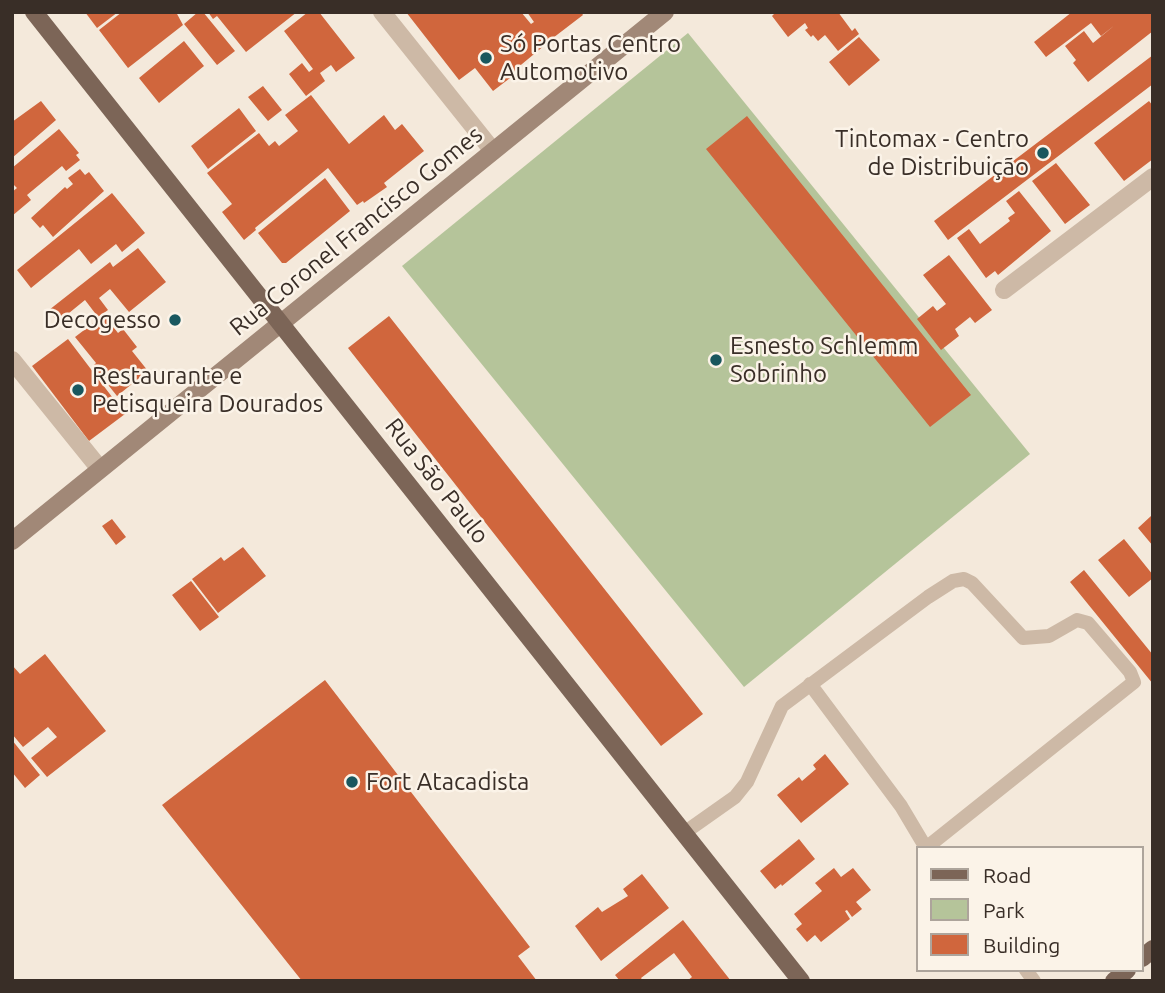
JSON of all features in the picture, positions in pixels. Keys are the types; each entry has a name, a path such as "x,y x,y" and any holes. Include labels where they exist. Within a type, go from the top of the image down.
{"main road":[{"name":"Rua São Paulo","path":"34,12 801,981"},
{"name":"Rua Coronel Francisco Gomes","path":"12,541 665,12"}],"street":[{"path":"382,12 493,152"},
{"path":"1004,290 1153,177"},
{"path":"12,360 100,470"}],"lane":[{"path":"684,833 735,797 747,782 782,706 953,581 964,579 972,583 1023,638 1049,636 1077,620 1088,622 1135,679 1132,685 928,846"},
{"path":"810,684 901,806 925,846"}],"green space":[{"name":"Esnesto Schlemm Sobrinho","path":"688,33 1030,454 744,687 402,266"}],"building":[{"path":"85,12 118,12 97,28"},
{"path":"122,12 176,12 183,25 128,68 99,30"},
{"path":"198,12 203,12 235,51 217,65 184,24"},
{"path":"208,12 297,12 246,52 217,16 213,19"},
{"path":"308,12 319,12 355,58 336,72 331,65 320,73 325,81 306,96 289,74 302,63 309,72 313,69 284,31"},
{"name":"Só Portas Centro Automotivo","path":"406,12 521,12 531,24 534,22 527,12 581,12 583,15 493,91 475,68 459,80"},
{"path":"776,12 838,12 852,31 855,28 859,34 838,51 825,35 818,41 813,35 811,37 805,30 808,28 805,23 788,37 772,16"},
{"path":"1072,12 1153,12 1153,31 1088,82 1073,63 1076,60 1065,46 1084,31 1093,43 1115,25 1101,36 1091,23 1046,57 1034,42"},
{"path":"859,37 880,60 849,86 829,62"},
{"path":"184,41 204,66 159,103 139,78"},
{"name":"Tintomax - Centro de Distribuição","path":"1153,55 1153,84 948,240 934,221"},
{"path":"263,86 282,110 268,121 248,97"},
{"path":"311,95 349,144 384,115 395,130 402,124 424,151 384,183 387,187 357,205 328,168 244,240 222,212 232,204 207,173 259,133 269,146 275,141 279,146 298,131 285,115"},
{"path":"41,101 56,120 12,158 12,122"},
{"path":"1149,101 1153,106 1153,159 1124,181 1094,143"},
{"path":"239,108 256,131 208,169 191,146"},
{"path":"747,116 971,395 930,427 706,149"},
{"path":"59,129 79,153 76,155 80,160 66,171 62,166 27,195 31,200 12,216 12,192 17,188 12,183 12,168"},
{"path":"1056,163 1090,205 1065,224 1032,181"},
{"path":"80,169 85,175 89,172 104,191 53,237 43,225 40,228 31,218 65,187 67,189 73,184 68,178"},
{"path":"325,178 350,211 286,263 282,263 258,233"},
{"path":"1019,191 1051,231 998,275 995,271 986,278 957,238 969,229 980,244 1010,221 1008,218 1015,213 1006,201"},
{"path":"112,193 145,233 122,252 116,244 91,264 79,249 31,288 17,270"},
{"path":"138,248 166,282 129,312 110,289 99,298 108,310 98,317 85,300 58,322 49,310 110,262 113,267"},
{"path":"949,255 992,310 975,323 970,317 955,329 959,336 941,350 917,319 933,306 937,311 946,304 923,275"},
{"path":"104,315 118,333 123,329 137,347 132,351 148,371 117,396 93,366 96,363 75,337"},
{"path":"389,316 703,714 661,746 348,348"},
{"name":"Restaurante e Petisqueira Dourados","path":"68,339 125,414 89,441 32,366"},
{"path":"1151,516 1153,518 1153,546 1138,528"},
{"path":"112,519 126,537 116,545 102,526"},
{"path":"1124,539 1153,575 1153,578 1129,597 1098,560"},
{"path":"243,547 266,576 218,613 192,579 221,557 224,561"},
{"path":"1084,570 1153,655 1153,684 1070,582"},
{"path":"191,581 219,617 200,631 172,595"},
{"path":"45,654 106,731 47,777 31,758 57,737 48,727 23,747 12,734 12,665 20,674"},
{"path":"325,680 530,947 518,956 537,981 302,981 162,805"},
{"path":"12,740 40,775 25,788 12,772"},
{"path":"825,754 849,784 801,823 777,795 799,777 802,781 816,769 813,765"},
{"path":"799,839 815,859 775,889 760,871"},
{"path":"834,868 841,877 853,868 871,890 856,902 862,909 852,917 845,911 850,919 821,942 815,935 807,942 796,929 802,924 794,914 822,891 815,883"},
{"path":"642,874 669,908 601,961 575,926 598,907 602,912 628,896 623,889"},
{"path":"683,920 731,981 687,981 692,977 674,953 641,978 643,981 620,981 615,975"}],"place":[{"name":"Só Portas Centro Automotivo","path":"486,58"},
{"name":"Tintomax - Centro de Distribuição","path":"1043,153"},
{"name":"Decogesso","path":"175,320"},
{"name":"Esnesto Schlemm Sobrinho","path":"716,360"},
{"name":"Restaurante e Petisqueira Dourados","path":"78,390"},
{"name":"Fort Atacadista","path":"352,782"}]}
